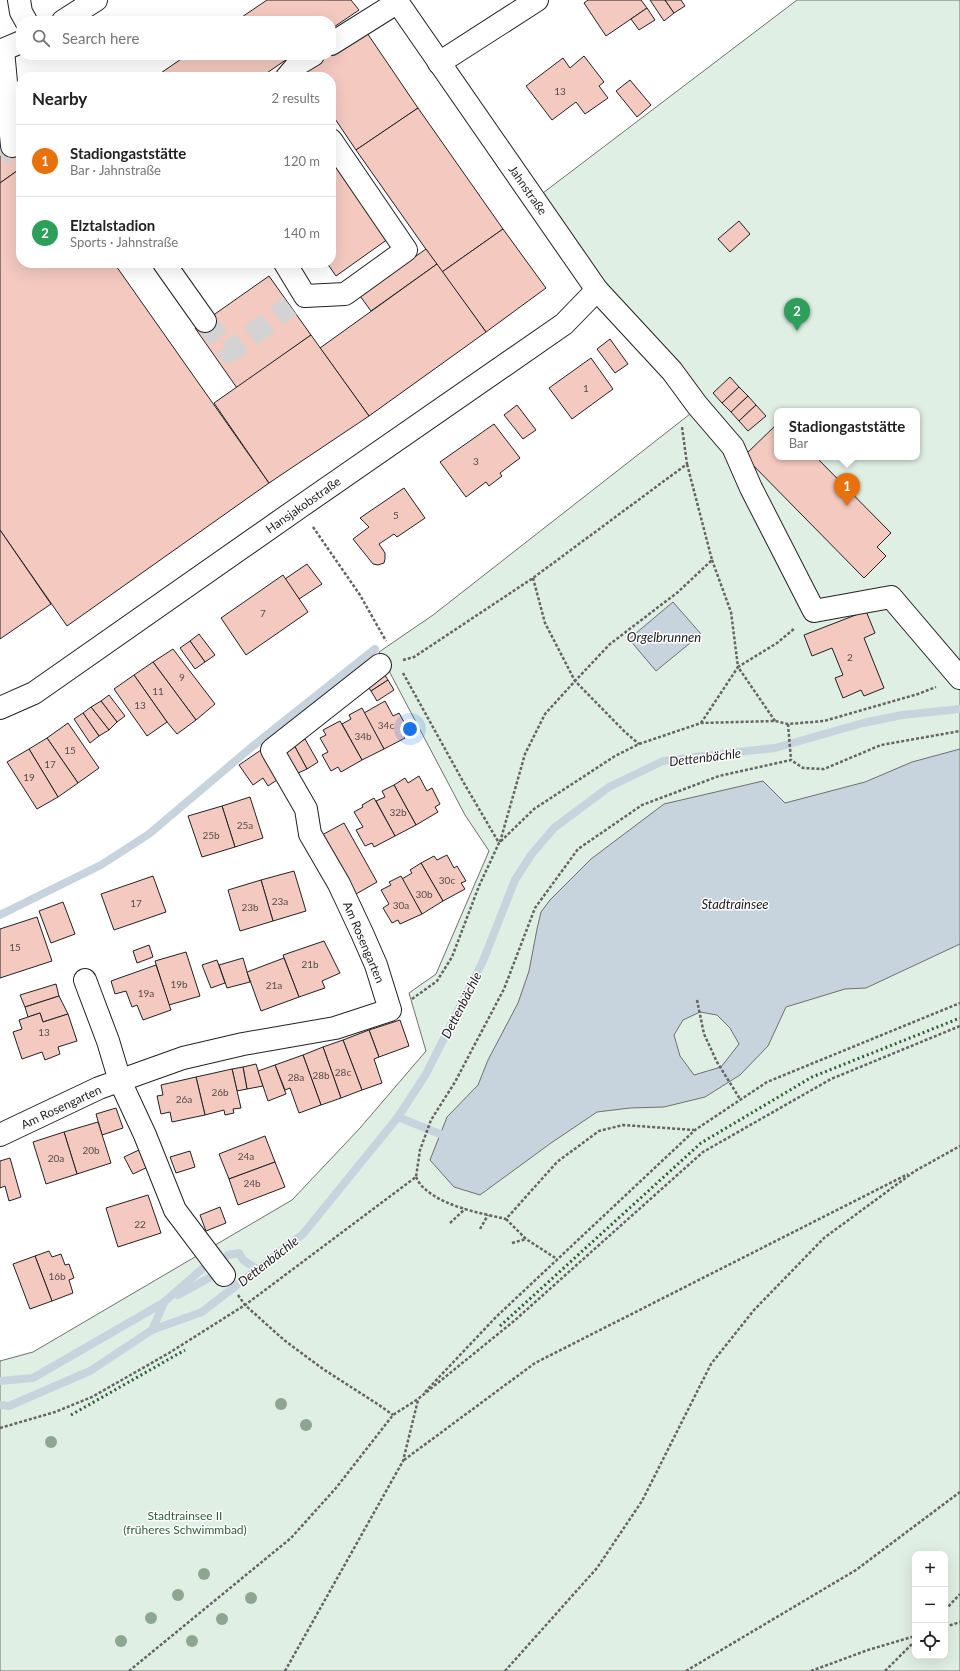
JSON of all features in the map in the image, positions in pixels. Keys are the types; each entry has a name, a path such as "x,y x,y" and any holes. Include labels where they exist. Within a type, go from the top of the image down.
{"street":[{"path":"19,0 23,16"},
{"path":"71,16 96,0"},
{"path":"439,62 537,0"},
{"path":"336,41 397,1"},
{"name":"Jahnstraße","path":"397,1 597,290 672,371 697,405 733,447 751,488 814,611"},
{"path":"8,48 12,146"},
{"path":"291,72 298,64 305,60"},
{"path":"287,268 298,301 345,294 406,250 336,147"},
{"path":"168,268 205,321"},
{"name":"Hansjakobstraße","path":"0,708 34,693 297,508 564,324 597,290"},
{"path":"814,611 891,597 960,678"},
{"name":"Am Rosengarten","path":"1,1132 99,1088 182,1058 243,1044 335,1028 390,1010 376,965 362,933 339,884 310,834 306,809 272,750 391,660"},
{"path":"85,980 108,1041 120,1081 145,1135 175,1210 224,1276"}],"path":[{"path":"682,425 687,464 712,560 731,612 738,667 775,721"},
{"path":"391,660 414,657 533,578 687,464"},
{"path":"297,508 316,530 360,595 391,660 500,843"},
{"path":"390,1010 411,1000 437,981 452,957 479,886 500,843 525,754 545,714 610,644 678,592 712,560"},
{"path":"533,578 545,623 575,680 625,732 639,744"},
{"path":"701,723 738,667 777,644 814,611"},
{"path":"500,843 534,809 615,756 639,744 701,723 775,721 788,724 824,721 918,694 960,678"},
{"path":"788,724 791,760"},
{"path":"0,1428 55,1412 92,1397 169,1353 245,1305 416,1177 424,1136 431,1120 455,1082 504,989 535,908 578,849 642,805 719,776 791,760 803,768 824,769 881,745 960,731"},
{"path":"697,1000 704,1034 717,1062 740,1098"},
{"path":"285,1671 403,1460 418,1399 496,1317 694,1130 740,1098 766,1082 960,1003"},
{"path":"129,1671 291,1538 336,1488 393,1415 418,1399 514,1322 703,1152 831,1079 960,1026"},
{"path":"506,1219 557,1162 599,1131 623,1125 694,1130"},
{"path":"403,1460 451,1427 535,1363 915,1171 960,1146"},
{"path":"505,1671 597,1568 642,1501 711,1364 754,1310 824,1238 915,1171"},
{"path":"416,1177 424,1189 441,1199 465,1209 506,1219 526,1239 557,1259"},
{"path":"450,1223 465,1209"},
{"path":"480,1228 488,1215"},
{"path":"512,1243 526,1239"},
{"path":"245,1305 284,1340 323,1369 393,1415"},
{"path":"686,1671 856,1570 960,1492"},
{"path":"948,1607 960,1594"},
{"path":"948,1626 960,1622"},
{"path":"811,1671 868,1650 912,1637"},
{"path":"886,1671 912,1644"}],"green space":[{"name":"Stadtrainsee II (früheres Schwimmbad)","path":"797,0 960,0 960,1671 0,1671 0,1361 33,1352 292,1200 360,1128 426,1051 409,993 436,974 489,851 465,815 379,652 433,615 690,414 697,405 535,199"}],"water":[{"name":"Orgelbrunnen","path":"673,602 701,634 656,671 629,639"},
{"name":"Stadtrainsee","path":"960,749 960,944 866,988 845,989 786,1007 768,1046 740,1075 705,1097 664,1107 630,1108 597,1112 551,1143 480,1195 454,1187 430,1160 447,1117 478,1085 488,1060 518,1003 529,971 541,912 550,900 591,859 664,804 763,781 785,803 865,782 912,762","holes":["700,1012 717,1015 730,1028 739,1044 721,1067 694,1075 680,1056 674,1035 683,1020"]}],"building":[{"path":"267,0 351,0 359,10 336,26 336,16 243,16"},
{"path":"588,0 641,0 647,8 606,36 584,3"},
{"path":"650,0 665,0 674,13 664,21"},
{"path":"665,0 681,0 685,6 674,13"},
{"path":"647,8 655,20 639,30 631,19"},
{"path":"365,30 418,108 356,150 336,120 336,72 303,72 321,60 336,60 336,50"},
{"path":"584,56 604,82 599,86 608,98 585,114 576,102 552,120 526,86 563,58 570,68"},
{"path":"180,60 286,60 268,72 162,72"},
{"path":"630,80 651,105 637,117 616,91"},
{"path":"418,108 503,229 442,272 356,150"},
{"path":"0,129 16,151 16,172 0,183"},
{"path":"336,166 388,239 336,276 330,268 336,268"},
{"path":"16,172 16,268 118,268 269,483 67,626 0,530 0,183"},
{"path":"739,221 750,234 730,252 718,239"},
{"path":"503,229 546,288 486,332 442,272"},
{"path":"426,249 437,264 371,311 360,296"},
{"path":"437,264 486,332 369,416 320,348"},
{"path":"269,276 311,335 237,388 195,328"},
{"path":"311,335 369,416 269,483 214,403"},
{"path":"610,339 628,364 615,373 597,349"},
{"path":"591,358 613,389 572,419 549,388"},
{"path":"730,377 739,387 722,403 713,393"},
{"path":"739,387 748,396 731,412 722,403"},
{"path":"748,396 756,405 739,421 731,412"},
{"path":"517,405 536,430 523,439 504,415"},
{"path":"756,405 766,416 748,431 739,421"},
{"path":"494,424 520,458 500,473 502,476 489,486 486,482 466,497 440,462"},
{"path":"774,427 774,460 819,460 891,533 877,547 886,556 864,578 744,456"},
{"path":"404,488 425,518 397,537 394,534 379,544 385,553 384,563 378,565 373,564 353,539 369,527 360,518"},
{"path":"0,530 51,604 0,639"},
{"path":"307,564 322,584 299,599 285,579"},
{"path":"283,575 308,612 246,655 221,618"},
{"path":"866,611 875,633 864,638 884,688 864,696 861,690 843,698 835,678 843,675 832,648 812,656 804,635"},
{"path":"199,634 215,655 205,662 190,641"},
{"path":"190,641 205,662 195,669 180,648"},
{"path":"173,649 215,704 196,720 153,662"},
{"path":"153,662 196,720 177,734 134,675"},
{"path":"382,671 388,680 371,691 365,682"},
{"path":"134,675 167,722 147,736 114,689"},
{"path":"388,680 394,690 377,701 371,691"},
{"path":"109,695 125,716 117,722 101,701"},
{"path":"101,701 117,722 109,730 91,707"},
{"path":"385,701 393,716 399,713 408,729 402,732 405,738 384,749 364,713"},
{"path":"91,707 109,730 99,736 83,713"},
{"path":"362,708 384,749 362,760 342,724 351,719 349,715"},
{"path":"83,713 99,736 90,743 74,719"},
{"path":"340,721 362,760 341,772 338,767 331,771 322,755 328,752 320,738 326,735 323,730"},
{"path":"68,723 99,768 78,783 47,738"},
{"path":"47,738 78,783 58,797 29,749"},
{"path":"305,739 318,762 307,769 294,745"},
{"path":"294,745 307,769 296,774 283,751"},
{"path":"29,749 58,797 37,809 7,762"},
{"path":"261,750 280,778 268,786 263,778 253,785 239,765"},
{"path":"419,776 427,791 432,788 440,804 435,807 438,812 416,825 394,785 405,778 408,783"},
{"path":"394,785 416,825 395,836 376,801 385,797 382,791"},
{"path":"250,797 263,838 235,847 222,806"},
{"path":"374,798 395,836 374,847 372,843 365,846 356,830 363,827 354,812"},
{"path":"222,806 235,847 202,857 188,816"},
{"path":"344,823 377,882 356,894 322,835"},
{"path":"447,855 454,868 457,866 466,881 461,883 465,889 443,901 421,863 434,856 437,860"},
{"path":"421,863 443,901 422,914 402,879 412,873 410,870"},
{"path":"294,871 306,911 273,921 261,880"},
{"path":"153,876 166,912 114,930 101,894"},
{"path":"401,876 422,914 400,924 398,920 392,923 383,908 389,904 381,890 391,885 389,882"},
{"path":"261,880 273,921 240,931 228,890"},
{"path":"63,902 75,934 51,943 39,911"},
{"path":"37,917 52,961 0,978 0,929"},
{"path":"324,941 340,973 322,981 325,988 299,997 283,955"},
{"path":"149,945 153,957 137,963 133,951"},
{"path":"186,952 200,996 169,1005 155,961"},
{"path":"243,958 250,982 227,988 219,965"},
{"path":"284,958 299,997 261,1011 247,972"},
{"path":"217,960 225,983 211,988 202,965"},
{"path":"156,965 171,1010 143,1020 137,1005 132,1007 126,991 115,994 111,981"},
{"path":"56,984 59,996 25,1007 20,995"},
{"path":"59,996 68,1014 43,1022 40,1013 28,1017 25,1007"},
{"path":"40,1013 43,1022 68,1014 77,1041 58,1047 60,1054 45,1060 42,1052 22,1059 13,1032 22,1029 19,1020"},
{"path":"400,1020 409,1046 379,1057 369,1030"},
{"path":"369,1030 379,1057 374,1059 382,1083 362,1090 343,1040"},
{"path":"343,1040 362,1090 341,1098 323,1047"},
{"path":"323,1047 341,1098 321,1105 303,1055"},
{"path":"303,1055 321,1105 299,1113 290,1088 285,1090 275,1065"},
{"path":"256,1064 263,1086 247,1089 243,1067"},
{"path":"275,1065 286,1094 268,1101 258,1071"},
{"path":"243,1067 247,1089 237,1091 232,1069"},
{"path":"232,1069 241,1108 233,1109 234,1113 225,1115 224,1110 205,1115 196,1077"},
{"path":"196,1077 205,1115 172,1122 170,1112 161,1114 157,1096 163,1095 161,1085"},
{"path":"116,1108 123,1128 102,1135 96,1114"},
{"path":"98,1122 111,1163 77,1174 64,1132"},
{"path":"64,1132 77,1174 46,1184 33,1142"},
{"path":"265,1136 275,1162 229,1179 219,1154"},
{"path":"141,1149 150,1166 133,1174 124,1157"},
{"path":"190,1151 195,1167 176,1173 170,1157"},
{"path":"10,1158 21,1197 9,1201 5,1186 0,1188 0,1161"},
{"path":"275,1162 285,1187 238,1205 229,1179"},
{"path":"148,1195 161,1233 118,1247 106,1208"},
{"path":"220,1207 226,1223 206,1231 200,1215"},
{"path":"49,1251 52,1257 61,1254 65,1265 69,1264 74,1278 69,1280 73,1293 52,1301 35,1256"},
{"path":"35,1256 52,1301 30,1309 13,1264"}],"waterway":[{"path":"0,915 101,865 149,834 253,746 375,649"},
{"name":"Dettenbächle","path":"0,1405 9,1406 90,1371 152,1330 202,1312 303,1234 398,1117 426,1074 483,961 515,880 531,855 554,828 609,787 663,761 775,748 863,723 902,715 960,709"},
{"path":"398,1117 440,1134"},
{"path":"228,1255 239,1253 243,1260 258,1270"},
{"name":"Dettenbächle","path":"0,1381 33,1378 163,1303 202,1269"},
{"path":"178,1295 209,1278"},
{"path":"152,1330 164,1303"}],"tunnel":[{"path":"0,155 12,146"},
{"path":"205,321 229,352 290,306"}],"hedge":[{"path":"500,1326 701,1143 812,1077 960,1018"},
{"path":"71,1415 185,1350"}],"place":[{"name":"Elztalstadion","path":"797,331"},
{"name":"Stadiongaststätte","path":"847,506"}]}
